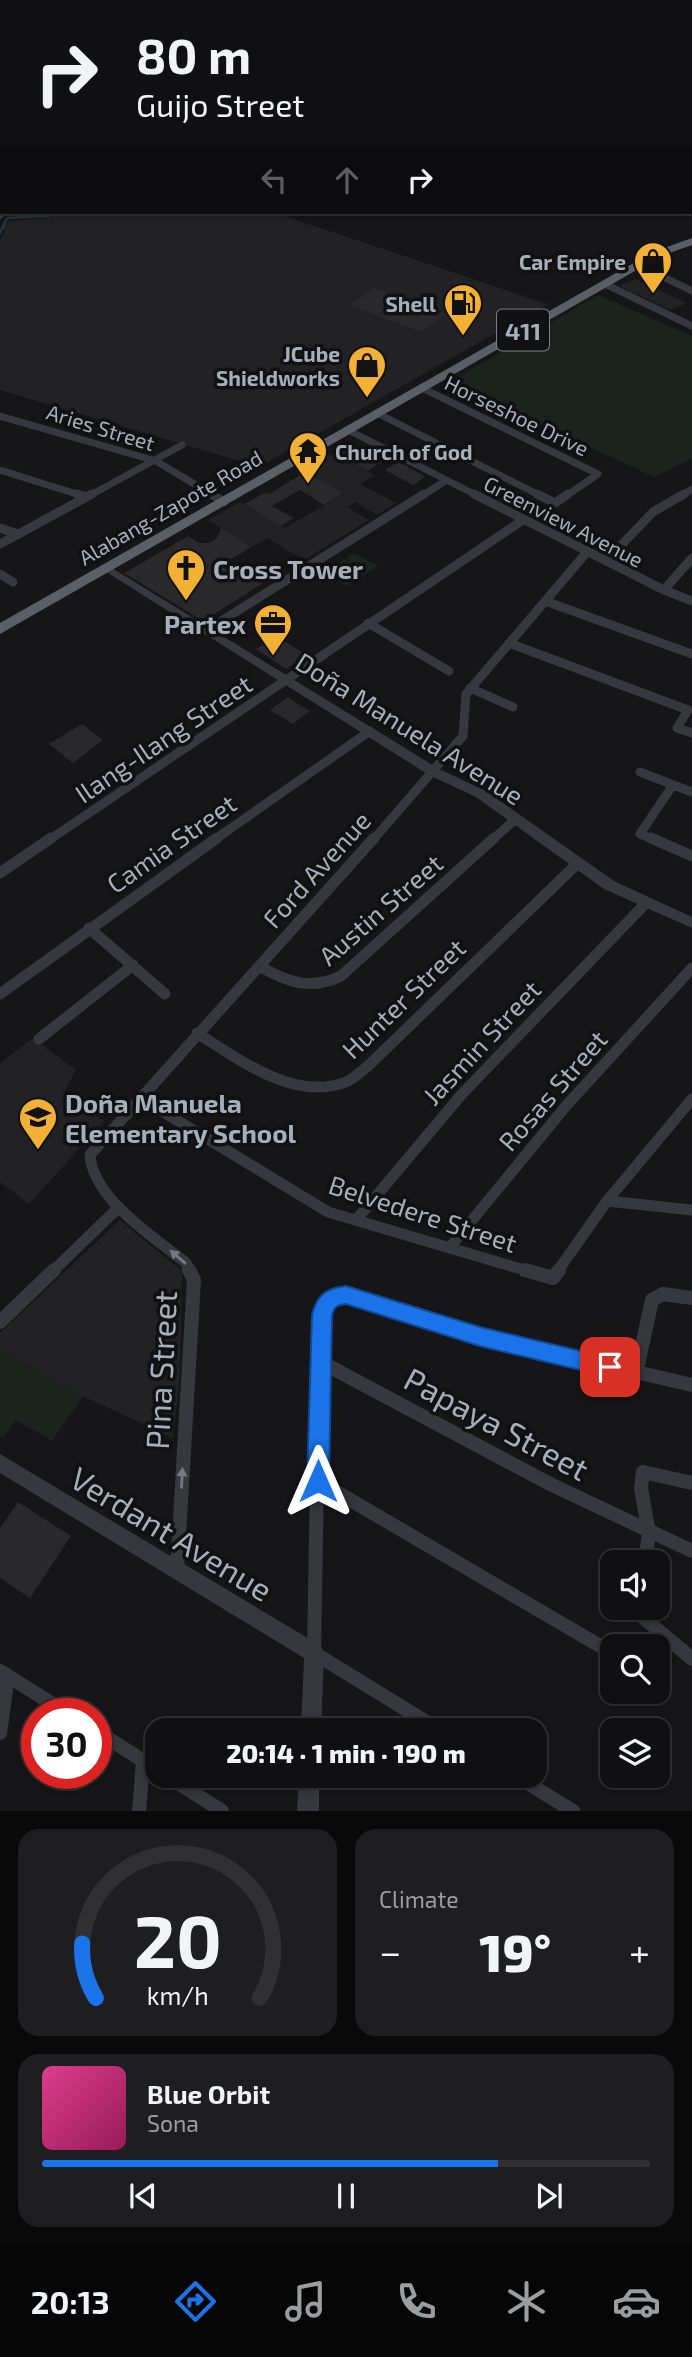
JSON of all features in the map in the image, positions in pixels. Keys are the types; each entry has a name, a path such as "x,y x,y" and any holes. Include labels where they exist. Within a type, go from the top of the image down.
{"highway":[{"name":"Alabang-Zapote Road","path":"0,629 605,284 672,247 692,241"}],"street":[{"path":"639,265 692,291"},
{"path":"605,284 692,326"},
{"name":"Horseshoe Drive","path":"377,413 555,503 598,474 422,388"},
{"name":"Aries Street","path":"0,416 156,461 223,502"},
{"name":"Greenview Avenue","path":"348,430 587,552 692,601"},
{"path":"0,544 182,445"},
{"path":"0,470 87,497"},
{"path":"207,630 445,481"},
{"path":"606,561 653,512 692,489"},
{"name":"Ilang-Ilang Street","path":"0,873 523,520"},
{"path":"0,528 18,534"},
{"path":"513,707 470,688 587,552"},
{"path":"664,590 692,558"},
{"name":"Doña Manuela Avenue","path":"107,568 434,772 481,794 610,885 692,923"},
{"path":"0,574 12,582"},
{"path":"545,601 692,654"},
{"path":"368,623 449,671"},
{"path":"509,643 688,710 677,728 692,733"},
{"name":"Ford Avenue","path":"119,1207 100,1188 89,1164 94,1146 434,772 463,736 463,701 470,688"},
{"name":"Camia Street","path":"0,994 89,928 370,731"},
{"path":"640,772 692,792"},
{"path":"673,785 640,834 692,856"},
{"name":"Austin Street","path":"259,966 292,984 310,986 330,982 341,976 516,819"},
{"name":"Hunter Street","path":"197,1033 290,1082 318,1088 346,1083 368,1066 578,863"},
{"name":"Jasmin Street","path":"356,1220 462,1094 646,903"},
{"path":"89,928 165,994"},
{"path":"39,1039 133,965"},
{"name":"Rosas Street","path":"450,1247 558,1116 692,968"},
{"name":"Belvedere Street","path":"139,1097 328,1212 553,1278 607,1201"},
{"path":"607,1201 692,1099"},
{"path":"607,1201 692,1210"},
{"path":"0,1322 5,1308 119,1207"},
{"name":"Pina Street","path":"119,1207 186,1264 194,1280 177,1570"},
{"path":"636,1374 652,1300 663,1293 692,1298"},
{"path":"312,1718 319,1361 324,1304 334,1296 346,1295 480,1336 692,1385"},
{"name":"Papaya Street","path":"319,1361 524,1470 649,1533 692,1551"},
{"name":"Verdant Avenue","path":"0,1463 314,1653"},
{"path":"647,1550 649,1533 643,1504 643,1472 692,1483"},
{"path":"318,1481 600,1646"},
{"path":"646,1620 692,1659"},
{"path":"314,1653 420,1718"},
{"path":"0,1733 4,1673 43,1698"},
{"path":"112,1741 145,1762"},
{"path":"139,1811 145,1786"},
{"path":"186,1788 222,1811"},
{"path":"308,1811 309,1788"},
{"path":"536,1788 573,1811"}],"shaded area":[{"path":"49,214 279,214 547,304 259,467 0,390 0,239 5,232 2,228 8,221 48,218"},
{"name":"Car Empire","path":"635,279 687,303 671,310 619,286"},
{"path":"598,295 692,336 692,458 654,477 450,382"},
{"path":"333,453 375,475 360,484 396,503 377,515 355,502 347,507 369,520 304,560 267,538 252,547 208,520 240,502 285,528 343,494 302,470"},
{"path":"354,553 378,566 347,586 324,573"},
{"name":"Doña Manuela Elementary School","path":"33,1038 76,1070 64,1092 104,1121 29,1204 0,1182 0,1063"},
{"path":"120,1220 182,1271 180,1371 173,1438 83,1396 0,1350 0,1333"},
{"path":"0,1350 83,1396 52,1441 16,1420 3,1438 0,1436"}],"building":[{"path":"374,288 446,314 421,332 349,305"},
{"path":"346,445 354,446 383,461 367,471 334,453"},
{"path":"398,462 425,477 413,485 385,470"},
{"path":"305,472 343,493 324,505 300,490 272,506 294,518 281,526 244,504 266,492 269,494"},
{"path":"221,528 252,547 228,561 263,583 203,621 124,573 188,536 199,543 209,543 217,538"},
{"path":"276,636 307,655 286,669 256,649"},
{"path":"287,697 310,711 293,724 270,710"},
{"path":"82,724 103,740 73,763 49,744"},
{"path":"18,1502 71,1536 30,1598 0,1578 0,1528"}],"waterway":[{"path":"0,233 7,218 48,214"}],"place":[{"name":"Car Empire","path":"653,295"},
{"name":"Shell","path":"463,337"},
{"name":"JCube Shieldworks","path":"367,399"},
{"name":"Church of God","path":"308,485"},
{"name":"Cross Tower","path":"186,602"},
{"name":"Partex","path":"273,657"},
{"name":"Doña Manuela Elementary School","path":"38,1151"}],"route":[{"path":"318,1481 322,1315 324,1304 334,1296 346,1295 480,1336 610,1367"}]}
